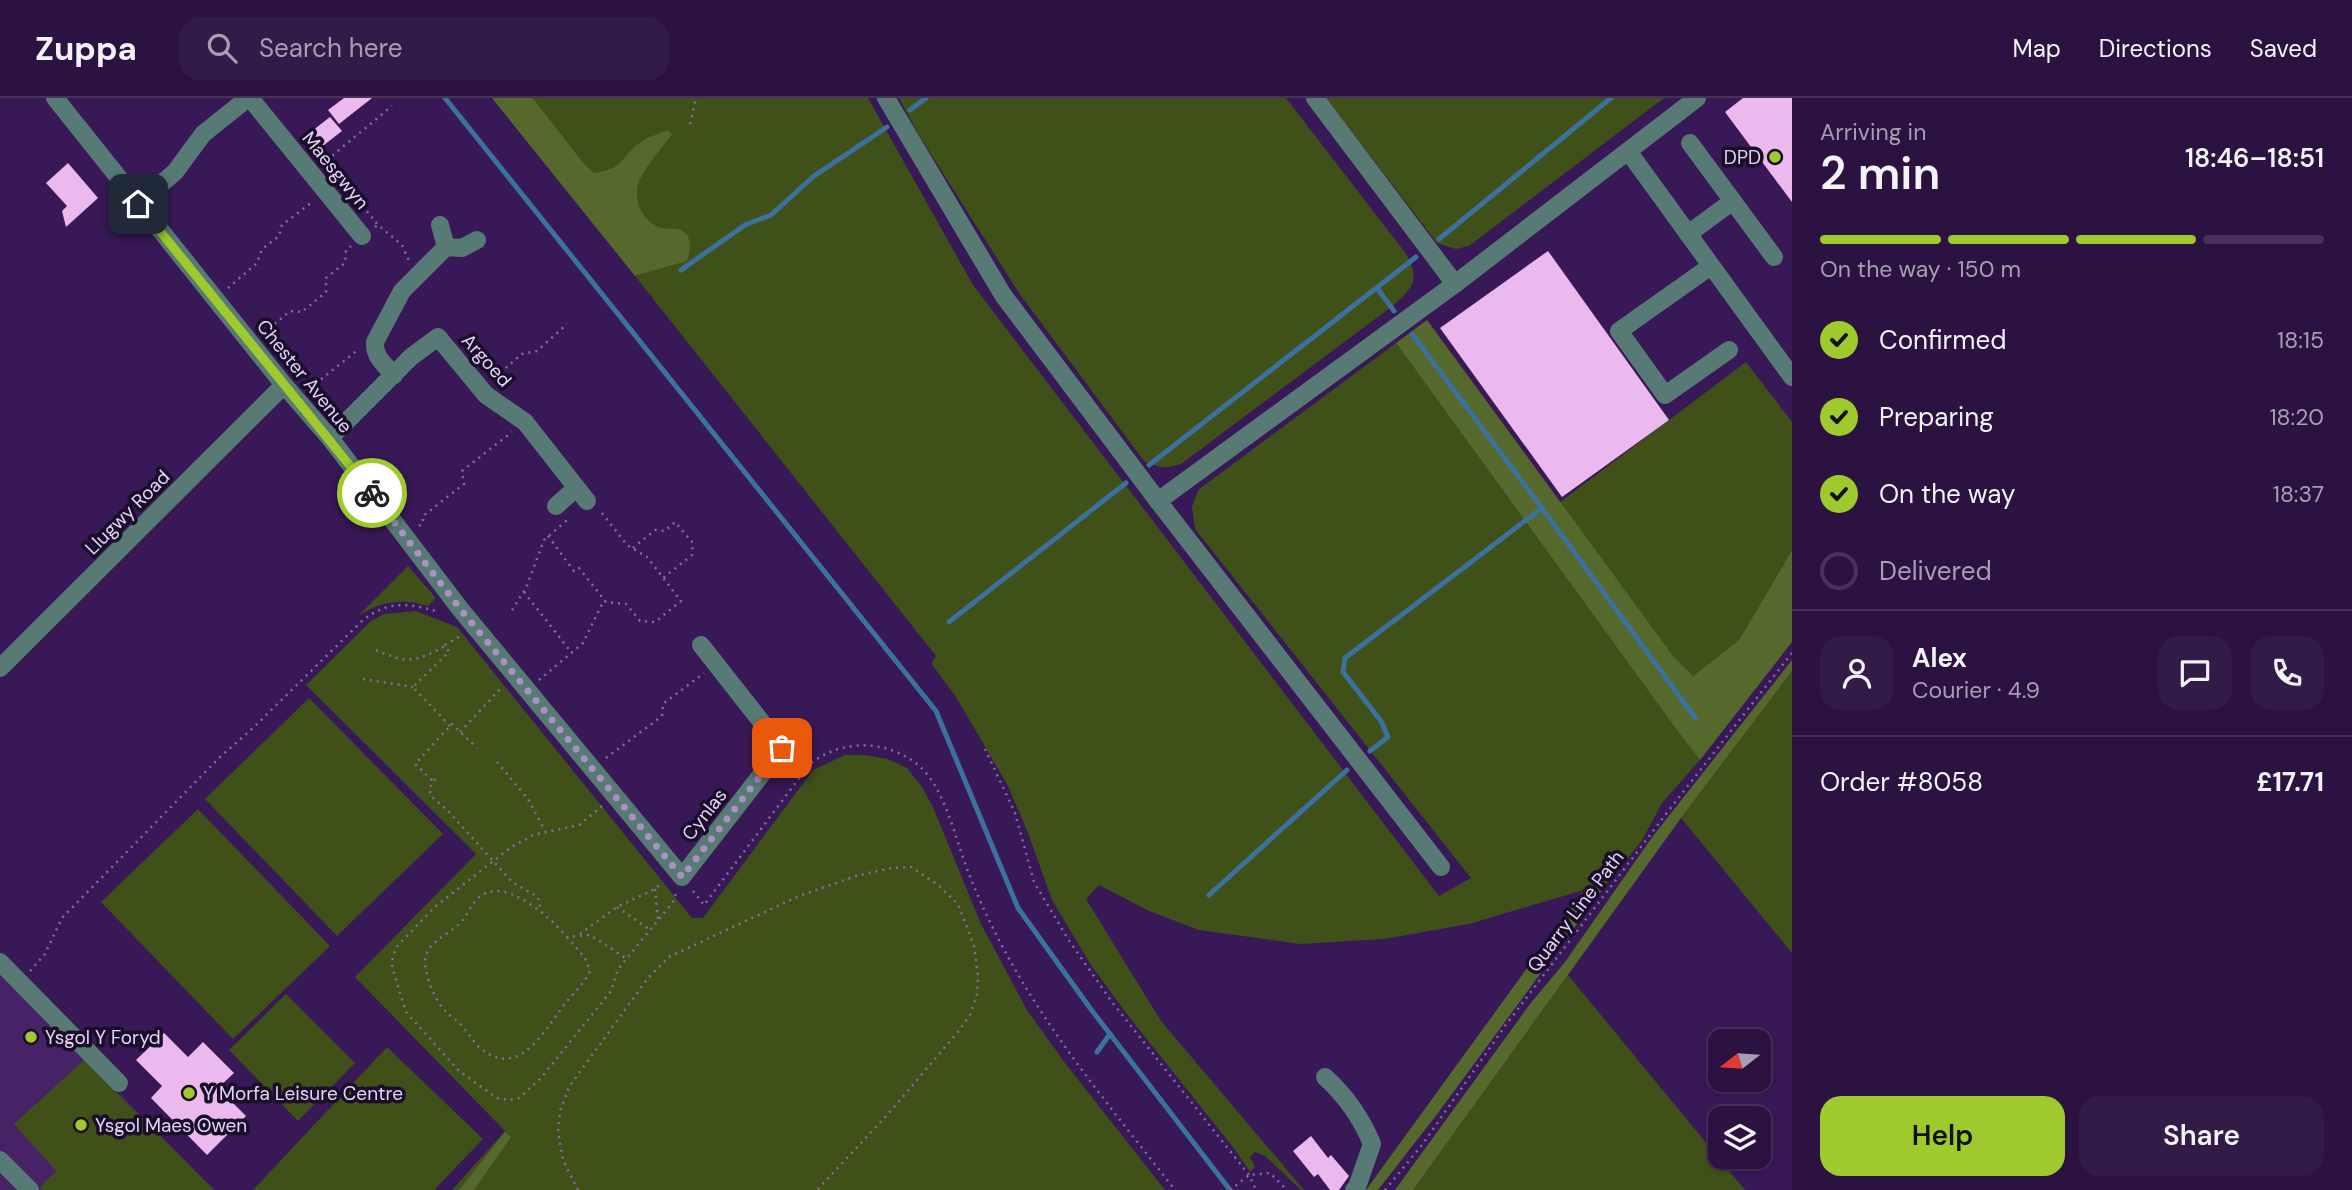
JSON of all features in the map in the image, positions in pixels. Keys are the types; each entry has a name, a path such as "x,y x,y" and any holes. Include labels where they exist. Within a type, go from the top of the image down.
{"street":[{"name":"Chester Avenue","path":"55,98 251,344 330,438 461,610 679,873"},
{"name":"Maesgwyn","path":"138,204 175,172 203,134 249,98 362,236"},
{"path":"887,98 1003,295 1158,501 1441,867"},
{"path":"1315,98 1455,284"},
{"path":"1158,501 1455,284 1697,98"},
{"path":"1690,143 1774,257"},
{"path":"1629,151 1792,377"},
{"path":"1688,234 1733,201"},
{"path":"440,225 446,247"},
{"path":"394,375 379,360 374,350 378,332 402,291 446,247 463,248 477,240"},
{"path":"1711,266 1619,331 1665,395 1729,350"},
{"name":"Argoed","path":"330,438 411,357 438,337 489,397 525,422 581,495"},
{"name":"Llugwy Road","path":"0,668 290,392"},
{"path":"556,506 581,495"},
{"name":"Cynlas","path":"679,873 782,748 701,645"},
{"path":"0,962 119,1083"},
{"path":"1325,1077 1344,1094 1363,1122 1372,1144 1354,1190"},
{"path":"0,1160 30,1190"}],"path":[{"path":"690,124 696,98"},
{"path":"327,160 392,106"},
{"path":"215,299 257,263 262,248 279,236 282,225 327,191"},
{"path":"251,344 290,311 302,312 326,292 326,278 345,263 346,251 378,225 402,245 407,254 412,279"},
{"path":"489,397 496,375 522,355 537,351 567,324"},
{"path":"290,392 345,362 378,332"},
{"path":"405,537 423,523 423,516 464,484 462,471 525,422"},
{"path":"548,536 574,571 579,568 604,600 626,604 640,621 655,622 681,601 647,557 627,545 591,499 581,495"},
{"path":"512,610 524,592 544,540 566,521 556,506"},
{"path":"633,548 655,530 665,531 675,523 693,543 692,555 663,578"},
{"path":"524,592 571,652"},
{"path":"527,689 583,643 604,600"},
{"path":"19,981 45,954 62,918 220,757 375,610 410,604 455,615 461,610"},
{"path":"376,650 396,659 408,660 425,656 475,626"},
{"path":"413,687 449,652 445,645"},
{"name":"Quarry Line Path","path":"1385,1190 1422,1145 1505,1026 1792,653"},
{"path":"592,768 662,716 663,704 715,664"},
{"path":"460,732 514,673"},
{"path":"363,679 413,687 450,726 452,724 477,748"},
{"path":"450,726 415,764 434,780 429,789 432,797 512,882 538,897 541,912"},
{"path":"704,905 809,765 818,758 846,746 861,744 889,749 906,757 918,765 935,786 987,917 1027,993 1060,1042 1175,1190"},
{"path":"985,750 1015,813 1034,882 1068,939 1112,1002 1249,1175 1256,1190"},
{"path":"497,762 528,799 545,831"},
{"path":"615,796 579,825 533,835 494,860 436,906 398,945 393,955 394,980 406,1012 458,1071 497,1098 519,1098 541,1078 611,990 618,970 673,902 679,873"},
{"path":"579,1190 564,1160 558,1132 560,1111 569,1087 648,978 669,957 799,896 859,875 911,867 939,885 958,904 974,946 978,975 977,994 970,1015 957,1033 889,1113 817,1190"},
{"path":"580,934 617,907 655,889 679,873"},
{"path":"655,889 658,920"},
{"path":"492,891 510,893 550,917 567,937 589,965 590,971 586,980 526,1053 516,1057 504,1057 481,1049 461,1024 446,1013 434,993 425,961 429,947 458,925 483,894 492,891"},
{"path":"617,907 650,930"},
{"path":"567,937 590,935 627,959"},
{"path":"1230,1190 1249,1175 1270,1173 1287,1190"}],"shaded area":[{"name":"Ysgol Maes Owen","path":"0,974 117,1091 215,1190 0,1190"}],"green space":[{"path":"492,98 533,98 594,173 615,167 640,143 668,130 672,134 640,179 638,201 648,221 661,228 678,229 686,234 690,247 687,261 635,276"},
{"path":"533,98 868,98 973,285 1439,896 1471,878 1195,529 1192,507 1198,490 1396,343 1700,760 1662,803 1641,842 1607,883 1469,924 1384,939 1300,944 1199,930 1149,911 1099,885 1086,899 1161,1021 1304,1190 1265,1156 1255,1152 1250,1157 1255,1167 1250,1172 1091,965 1052,900 1008,786 956,697 933,666 932,662 936,656 635,276 673,265 581,160"},
{"path":"899,98 1286,98 1407,255 1414,278 1410,288 1394,305 1181,464 1166,467 1154,465 1144,461 1019,293 920,137"},
{"path":"1326,98 1664,98 1469,246 1456,249 1437,243"},
{"path":"1427,320 1674,657 1693,676 1739,640 1792,550 1792,642 1700,760 1396,343"},
{"path":"1746,362 1792,422 1792,550 1739,640 1693,676 1674,657 1560,502"},
{"path":"408,566 436,598 428,606 392,602 358,616"},
{"path":"416,611 457,627 692,918 703,918 813,770 845,755 888,759 907,768 933,807 981,924 1027,1010 1165,1190 452,1190 505,1131 355,977 476,854 306,685 371,621 384,614"},
{"path":"1792,660 1792,671 1681,818 1413,1190 1395,1190 1530,1004 1565,962 1653,836"},
{"path":"1792,671 1792,953 1681,818"},
{"path":"309,698 443,834 337,936 205,799"},
{"path":"198,809 330,946 233,1039 101,902"},
{"path":"1607,883 1378,1190 1366,1190 1583,891"},
{"path":"1568,975 1708,1145 1708,1169 1728,1169 1745,1190 1413,1190"},
{"path":"286,994 355,1063 298,1121 229,1050"},
{"path":"387,1047 483,1139 434,1190 253,1190"},
{"name":"Ysgol Maes Owen","path":"84,1060 214,1190 43,1190 40,1187 56,1171 14,1124"},
{"path":"505,1132 511,1137 474,1190 459,1190"}],"building":[{"path":"344,98 372,98 339,124 328,110"},
{"name":"DPD","path":"1743,98 1792,98 1792,202 1725,112"},
{"path":"330,117 342,131 315,152 303,138"},
{"path":"68,163 98,198 66,227 62,211 67,206 46,183"},
{"path":"1548,251 1669,420 1562,497 1440,328"},
{"name":"Y Morfa Leisure Centre","path":"164,1033 188,1057 203,1042 234,1073 218,1088 246,1116 207,1155 151,1098 162,1086 136,1060"},
{"path":"1311,1136 1328,1158 1331,1155 1349,1176 1339,1190 1330,1190 1318,1174 1314,1177 1293,1151"}],"waterway":[{"path":"445,98 936,711 1018,908 1090,1008 1230,1190"},
{"path":"910,110 926,98"},
{"path":"1439,239 1611,98"},
{"path":"681,270 745,225 771,215 814,176 887,127"},
{"path":"1149,465 1416,257"},
{"path":"1377,288 1394,311"},
{"path":"1412,334 1696,719"},
{"path":"949,622 1126,483"},
{"path":"1370,751 1388,737 1381,721 1343,672 1345,658 1542,508"},
{"path":"1209,895 1347,770"},
{"path":"1097,1052 1110,1034"}],"way so far":[{"path":"372,493 461,610 682,877 782,748"}],"place":[{"name":"DPD","path":"1775,157"},
{"name":"Ysgol Y Foryd","path":"31,1037"},
{"name":"Y Morfa Leisure Centre","path":"189,1093"},
{"name":"Ysgol Maes Owen","path":"81,1125"}],"route":[{"path":"138,204 372,493"}]}
